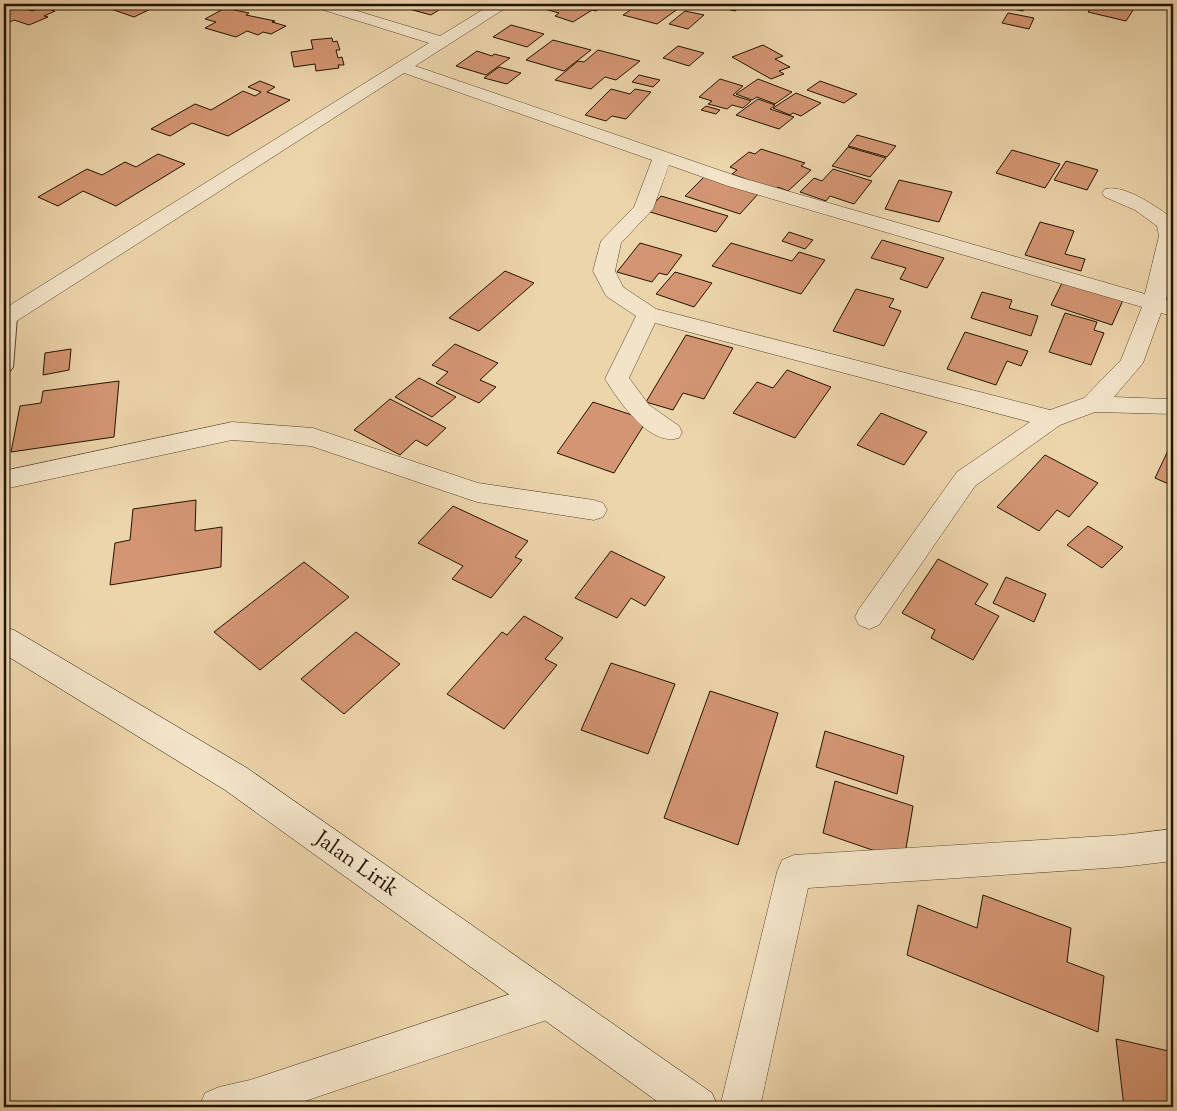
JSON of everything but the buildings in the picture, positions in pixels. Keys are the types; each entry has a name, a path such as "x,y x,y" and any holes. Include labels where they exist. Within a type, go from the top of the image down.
{"street":[{"path":"319,4 441,42"},
{"path":"6,318 502,4"},
{"path":"401,67 735,182 1164,306"},
{"path":"663,156 642,209 611,241 604,271 614,291 648,314 1051,419"},
{"path":"1093,404 1131,363 1164,306 1169,236 1166,223 1142,206 1112,193"},
{"path":"648,314 617,378 640,411 670,432"},
{"path":"869,617 966,479 1051,419 1093,404 1169,407 1173,405"},
{"path":"4,480 232,430 313,437 477,492 594,510"},
{"name":"Jalan Lirik","path":"4,639 236,779 698,1107"},
{"path":"740,1107 794,872 1122,851 1173,845"},
{"path":"219,1107 259,1097 547,1001"}],"lane":[{"path":"4,367 6,318"}]}
